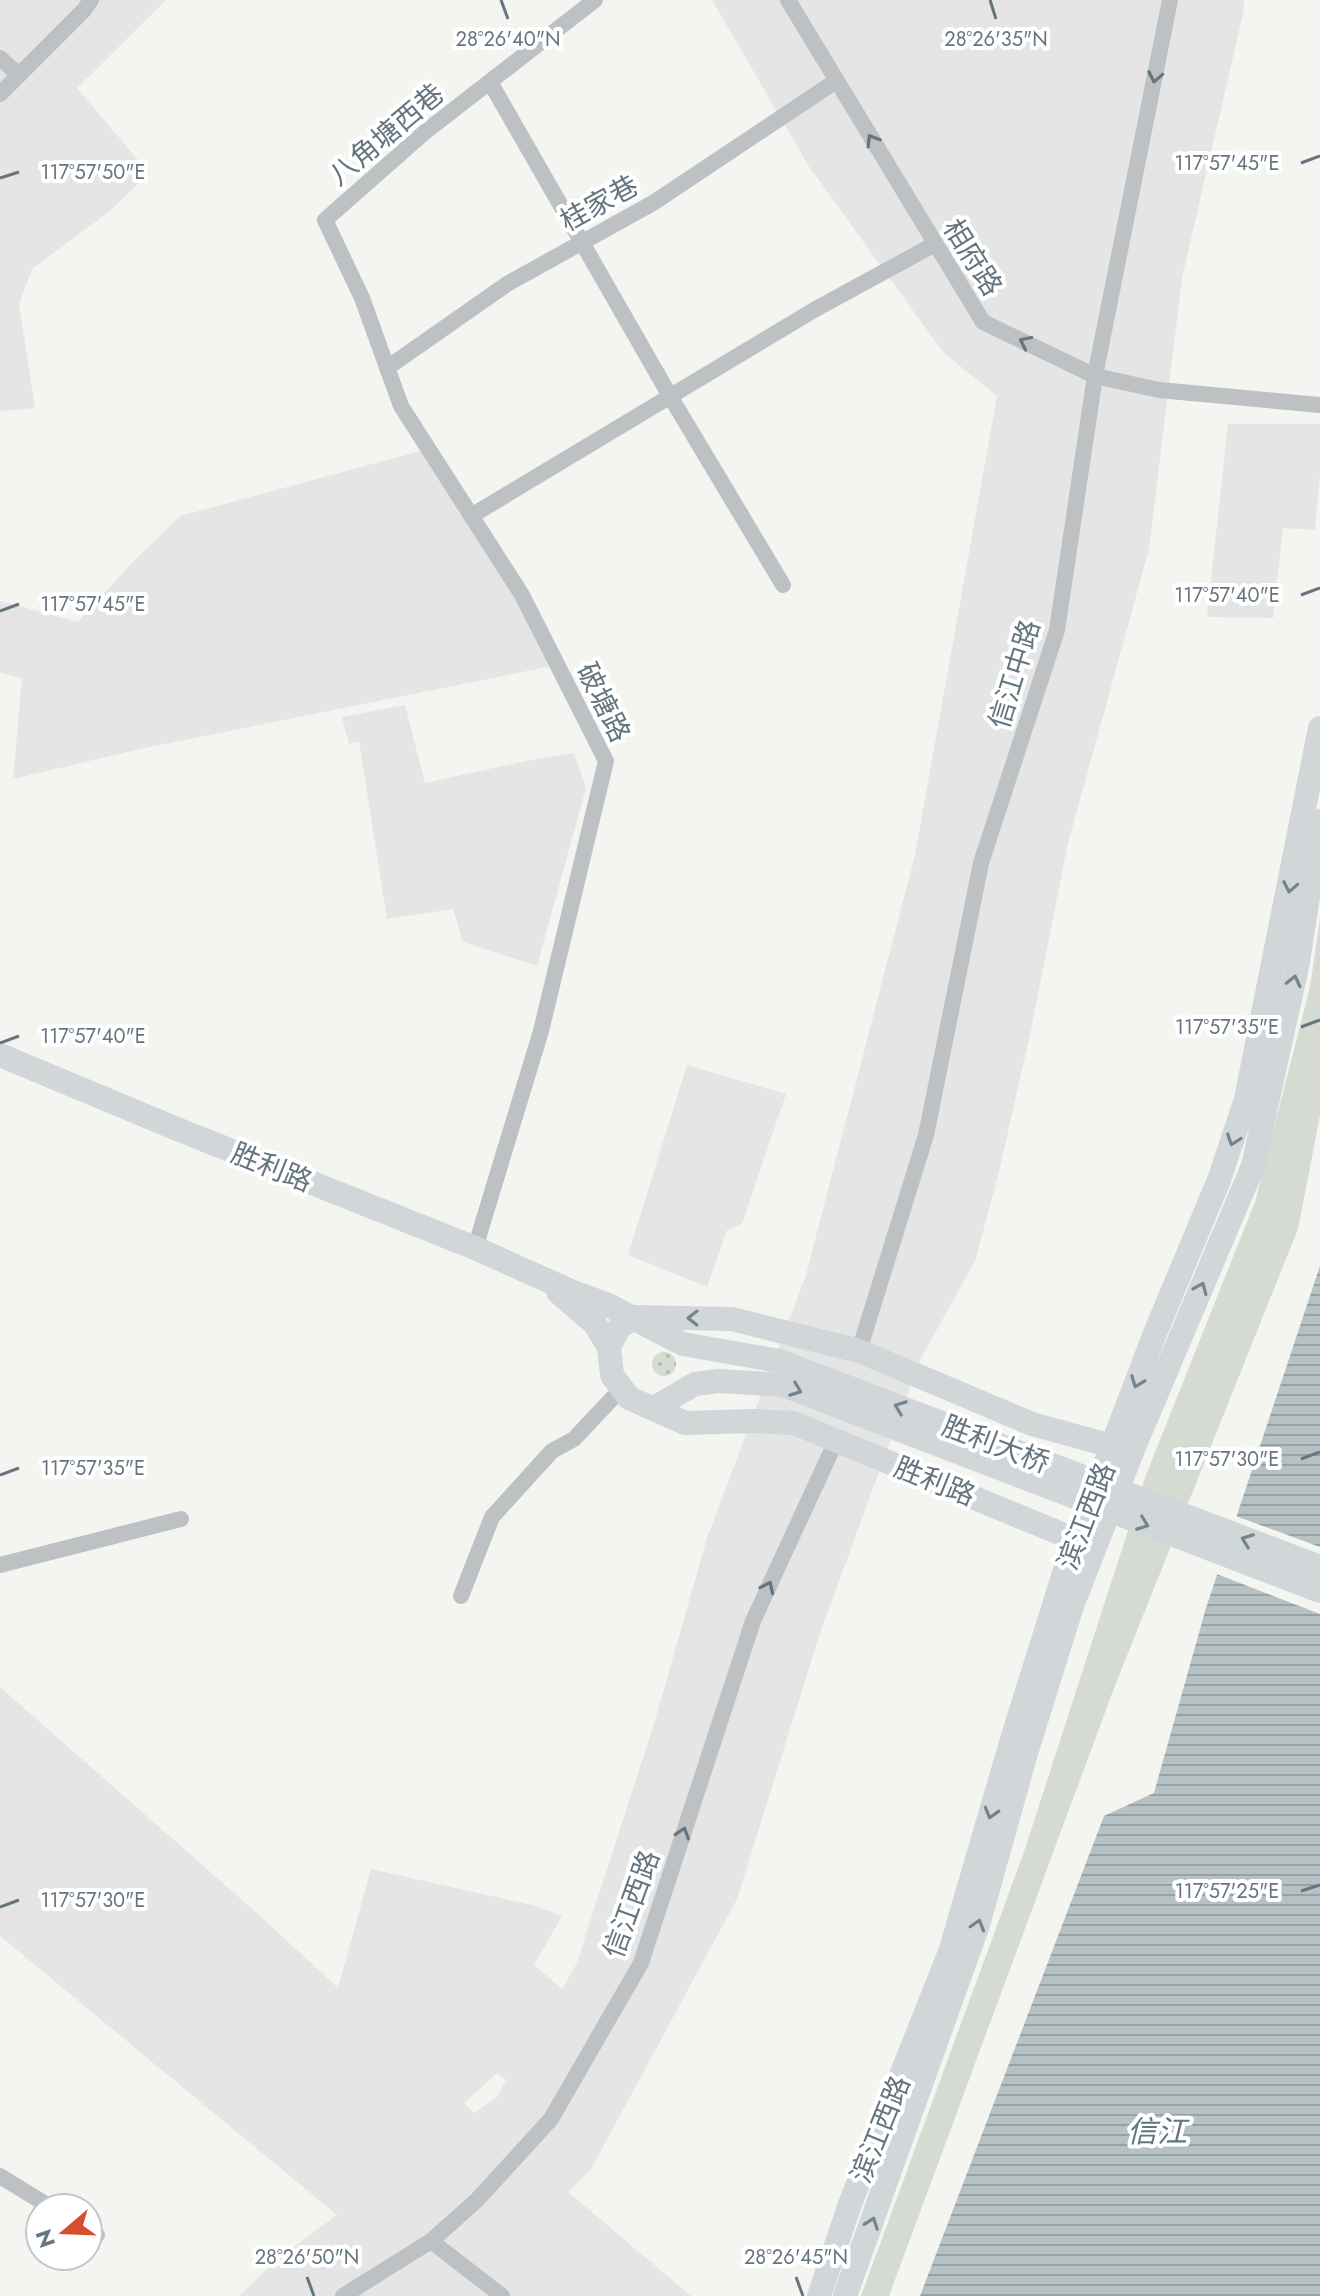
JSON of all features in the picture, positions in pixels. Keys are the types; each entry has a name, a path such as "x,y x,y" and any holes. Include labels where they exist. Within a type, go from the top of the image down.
{"main road":[{"name":"滨江西路","path":"819,2296 850,2204 950,1952 1065,1570 1155,1333 1219,1180 1246,1099 1320,728"},
{"name":"滨江西路","path":"845,2296 978,1925 1026,1753 1072,1606 1134,1447 1253,1166 1297,967 1320,821"},
{"name":"胜利路","path":"0,1055 475,1248 544,1280"},
{"path":"544,1280 595,1324 609,1347 612,1375 621,1389 629,1398 654,1408"},
{"name":"胜利大桥","path":"544,1280 634,1317 683,1344 779,1361 1320,1567"},
{"path":"609,1347 619,1328 634,1317 732,1319 859,1351 1032,1424 1112,1446"},
{"name":"胜利大桥","path":"654,1408 695,1384 719,1381 783,1385 1320,1591"},
{"name":"胜利路","path":"654,1408 685,1423 794,1423 1076,1540"},
{"path":"1012,1512 1033,1500 1043,1485 1048,1461 1045,1445 1032,1424"}],"street":[{"path":"0,94 91,0"},
{"name":"八角塘西巷","path":"325,220 425,132 595,0"},
{"name":"相府路","path":"788,0 983,322 1095,376 1159,390 1320,405"},
{"name":"信江中路","path":"859,1351 926,1135 981,863 1057,630 1095,376 1170,0"},
{"path":"0,58 19,75"},
{"name":"桂家巷","path":"387,368 507,284 653,203 836,81"},
{"path":"490,82 670,396 783,585"},
{"name":"破塘路","path":"325,220 362,298 401,406 522,595 606,761 541,1031 475,1248"},
{"path":"471,516 814,310 935,244"},
{"path":"461,1596 492,1517 552,1451 574,1439 621,1389"},
{"name":"信江西路","path":"343,2296 431,2241 477,2200 551,2119 641,1963 753,1621 836,1441"},
{"path":"0,1565 181,1519"},
{"path":"0,2176 26,2192"},
{"path":"431,2241 502,2296"}],"shaded area":[{"path":"0,0 166,0 77,88 149,173 110,211 32,269 19,304 35,408 0,411"},
{"path":"712,0 1244,0 1182,278 1149,549 1067,847 1031,1030 975,1261 920,1360 820,1633 737,1899 591,2169 568,2192 691,2296 239,2296 279,2258 337,2215 0,1936 0,1687 338,1988 371,1869 536,1906 562,1916 534,1965 562,1989 576,1965 655,1721 707,1538 806,1275 915,855 997,396 943,352 808,165","holes":["497,2073 506,2080 497,2097 474,2113 464,2103"]},
{"path":"1228,424 1320,424 1315,530 1283,528 1273,618 1207,617"},
{"path":"428,449 557,665 140,749 13,779 22,678 0,673 0,601 78,622 180,516"},
{"path":"405,705 425,783 574,753 586,788 537,966 463,942 453,909 387,919 359,741 349,744 342,717"},
{"path":"1320,919 1320,1115 1298,1229 1114,1688 889,2296 861,2296 1024,1852 1146,1475 1255,1202 1310,987"},
{"path":"687,1065 786,1094 742,1224 727,1230 707,1287 628,1255"},
{"path":"664,1352 672,1356 676,1364 672,1372 664,1376 656,1372 652,1364 656,1356"}],"water":[{"name":"信江","path":"1320,1266 1320,2296 920,2296 1104,1816 1154,1793 1206,1608"}],"pier":[{"path":"1233,1515 1320,1547 1320,1614 1214,1573"}]}
